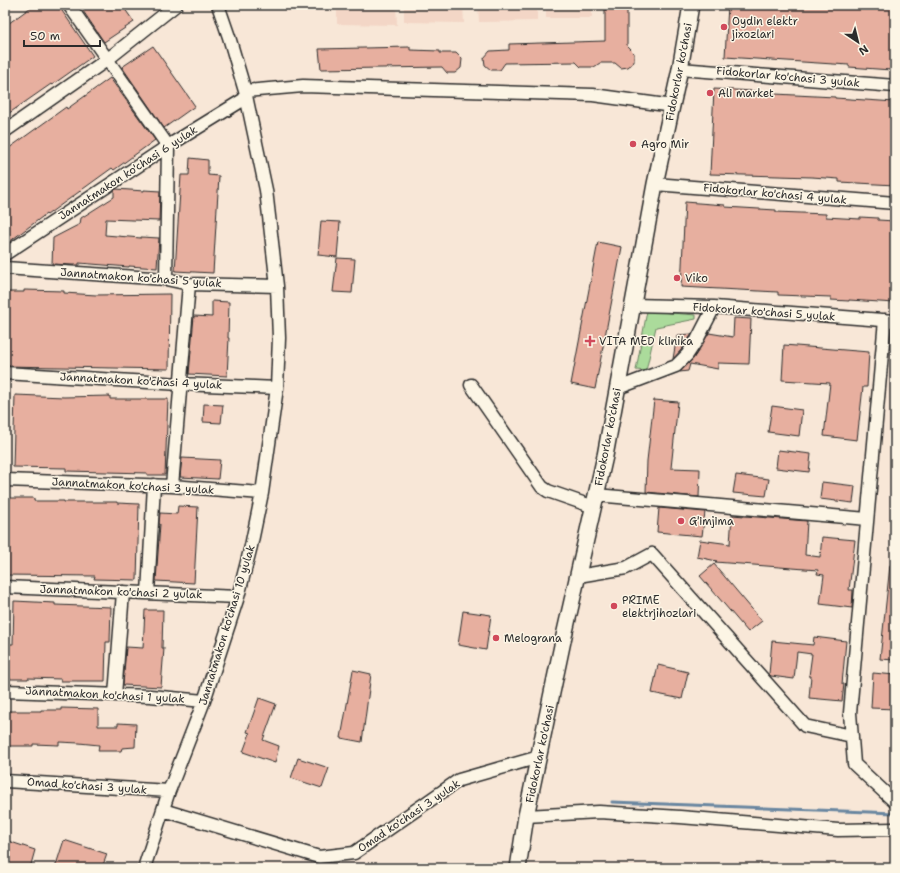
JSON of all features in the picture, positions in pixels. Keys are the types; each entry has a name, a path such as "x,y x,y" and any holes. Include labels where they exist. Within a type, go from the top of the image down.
{"main road":[{"name":"Fidokorlar ko'chasi","path":"518,868 526,816 595,501 618,388 655,184 673,106 692,5"}],"street":[{"path":"69,5 168,146 166,279"},
{"name":"Jannatmakon ko'chasi 10 yulak","path":"144,868 169,791 204,701 238,597 262,493 277,388 279,338 277,286 266,190 246,94 218,5"},
{"path":"5,131 108,59 168,7"},
{"name":"Fidokorlar ko'chasi 3 yulak","path":"680,69 895,86"},
{"path":"246,94 302,86 585,95 673,106"},
{"name":"Jannatmakon ko'chasi 6 yulak","path":"5,254 246,94"},
{"name":"Fidokorlar ko'chasi 4 yulak","path":"655,184 895,203"},
{"name":"Jannatmakon ko'chasi 5 yulak","path":"5,268 166,279 189,284 277,286"},
{"path":"172,486 189,284"},
{"name":"Fidokorlar ko'chasi 5 yulak","path":"633,305 714,307 890,321"},
{"path":"618,388 676,366 697,340 714,307"},
{"path":"890,321 867,519 850,713 854,764 895,802"},
{"name":"Jannatmakon ko'chasi 4 yulak","path":"5,373 180,384 277,388"},
{"path":"471,385 542,487 548,491 595,501 867,519"},
{"name":"Jannatmakon ko'chasi 3 yulak","path":"5,480 154,485 262,493"},
{"path":"148,593 154,485"},
{"path":"578,576 626,568 652,554 805,726 852,736"},
{"name":"Jannatmakon ko'chasi 2 yulak","path":"5,588 238,597"},
{"path":"115,695 123,592"},
{"name":"Jannatmakon ko'chasi 1 yulak","path":"5,690 150,696 204,701"},
{"name":"Omad ko'chasi 3 yulak","path":"163,810 319,857 347,854 354,852 459,780 539,757"},
{"name":"Omad ko'chasi 3 yulak","path":"5,781 169,791"},
{"path":"526,816 599,812 688,817 838,830 895,829"}],"shaded area":[{"path":"337,5 396,5 397,25 337,24"},
{"path":"404,5 463,5 464,23 404,22"},
{"path":"478,5 537,5 537,21 479,22"},
{"path":"546,5 592,5 592,18 546,18"}],"green space":[{"path":"647,311 696,315 696,319 656,327 646,371 636,370"}],"building":[{"path":"34,5 58,5 93,56 5,116 5,26"},
{"path":"79,5 122,5 134,22 104,42"},
{"path":"728,5 895,5 891,70 849,67 849,65 725,57"},
{"path":"605,6 627,6 627,46 634,53 634,62 628,67 621,68 615,63 600,63 594,67 581,67 576,62 505,63 500,70 491,70 485,65 484,58 490,51 509,50 509,44 605,41"},
{"path":"153,46 195,106 164,128 122,67"},
{"path":"410,47 410,50 456,53 462,59 461,68 455,73 447,73 442,67 321,69 319,49"},
{"path":"110,78 155,140 114,170 112,168 47,215 46,214 5,245 5,151 66,107 67,109"},
{"path":"714,89 895,102 895,185 839,182 839,179 812,177 710,174"},
{"path":"190,158 208,160 208,175 219,176 213,273 175,271 181,175 189,175"},
{"path":"114,190 160,191 159,221 106,219 105,235 159,238 157,268 79,263 79,265 52,264 53,238 80,224 81,218 114,197"},
{"path":"685,202 725,205 725,207 776,210 776,212 826,214 826,217 860,219 860,217 878,218 878,220 895,221 895,303 831,300 831,297 778,295 778,292 681,287"},
{"path":"321,221 340,222 337,257 318,255"},
{"path":"598,242 622,247 595,389 571,384"},
{"path":"337,258 355,259 352,293 333,292"},
{"path":"24,290 64,291 64,293 96,295 170,294 169,369 5,366 5,292 24,292"},
{"path":"212,301 229,302 227,376 189,374 194,316 212,317"},
{"path":"734,318 751,319 749,364 718,363 718,369 690,364 688,371 680,372 693,359 709,333 733,337"},
{"path":"692,334 681,350 673,359 677,335"},
{"path":"784,345 869,352 867,387 863,387 857,440 824,436 830,383 782,380"},
{"path":"15,395 64,397 110,396 110,399 168,399 165,475 147,475 147,473 66,471 66,468 13,467"},
{"path":"654,400 678,402 671,468 700,469 699,497 646,492 647,461"},
{"path":"204,404 223,405 221,423 203,422"},
{"path":"772,406 802,410 799,436 768,432"},
{"path":"778,450 811,454 809,472 776,468"},
{"path":"182,458 220,460 218,479 180,477"},
{"path":"736,475 769,479 766,496 733,493"},
{"path":"822,482 855,486 853,503 820,499"},
{"path":"5,498 34,498 34,501 117,502 139,504 137,580 94,579 95,576 5,575"},
{"path":"178,506 198,507 194,583 156,581 160,513 177,514"},
{"name":"G'imjima","path":"659,508 705,512 702,536 657,532"},
{"path":"732,515 807,521 805,555 820,557 822,537 855,540 849,590 853,590 852,608 820,604 824,575 817,574 818,570 715,562 717,561 697,557 700,540 730,544"},
{"path":"714,564 762,621 748,632 700,576"},
{"path":"890,565 895,565 895,660 880,659"},
{"path":"14,601 55,603 55,605 111,607 110,642 106,642 105,681 61,681 61,679 28,678 8,679 9,644 13,644"},
{"path":"145,610 163,610 162,648 164,648 161,687 123,685 126,647 143,648"},
{"path":"463,611 491,615 486,650 458,645"},
{"path":"814,637 846,641 842,701 809,698 811,676 809,676 812,654 797,652 794,679 771,676 769,674 772,641 813,645"},
{"path":"658,665 688,672 682,699 652,693"},
{"path":"353,670 371,674 362,742 341,738"},
{"path":"873,673 895,675 895,709 871,708"},
{"path":"259,698 276,704 263,740 279,746 275,763 243,752 250,733 247,732"},
{"path":"61,708 98,709 98,726 118,726 118,723 136,724 135,747 122,748 121,751 98,751 99,745 59,742 59,745 33,744 33,746 5,746 5,711 61,710"},
{"path":"298,758 329,768 322,788 291,778"},
{"path":"5,840 35,850 30,868 5,868"},
{"path":"64,840 107,854 102,868 55,868"}],"waterway":[{"path":"612,802 895,813"}],"place":[{"name":"Oydin elektr jixozlari","path":"724,27"},
{"name":"Ali market","path":"710,93"},
{"name":"Agro Mir","path":"633,144"},
{"name":"Viko","path":"677,278"},
{"name":"VITA MED klinika","path":"590,341"},
{"name":"G'imjima","path":"681,521"},
{"name":"PRIME elektrjihozlari","path":"614,606"},
{"name":"Melograna","path":"496,638"}]}
